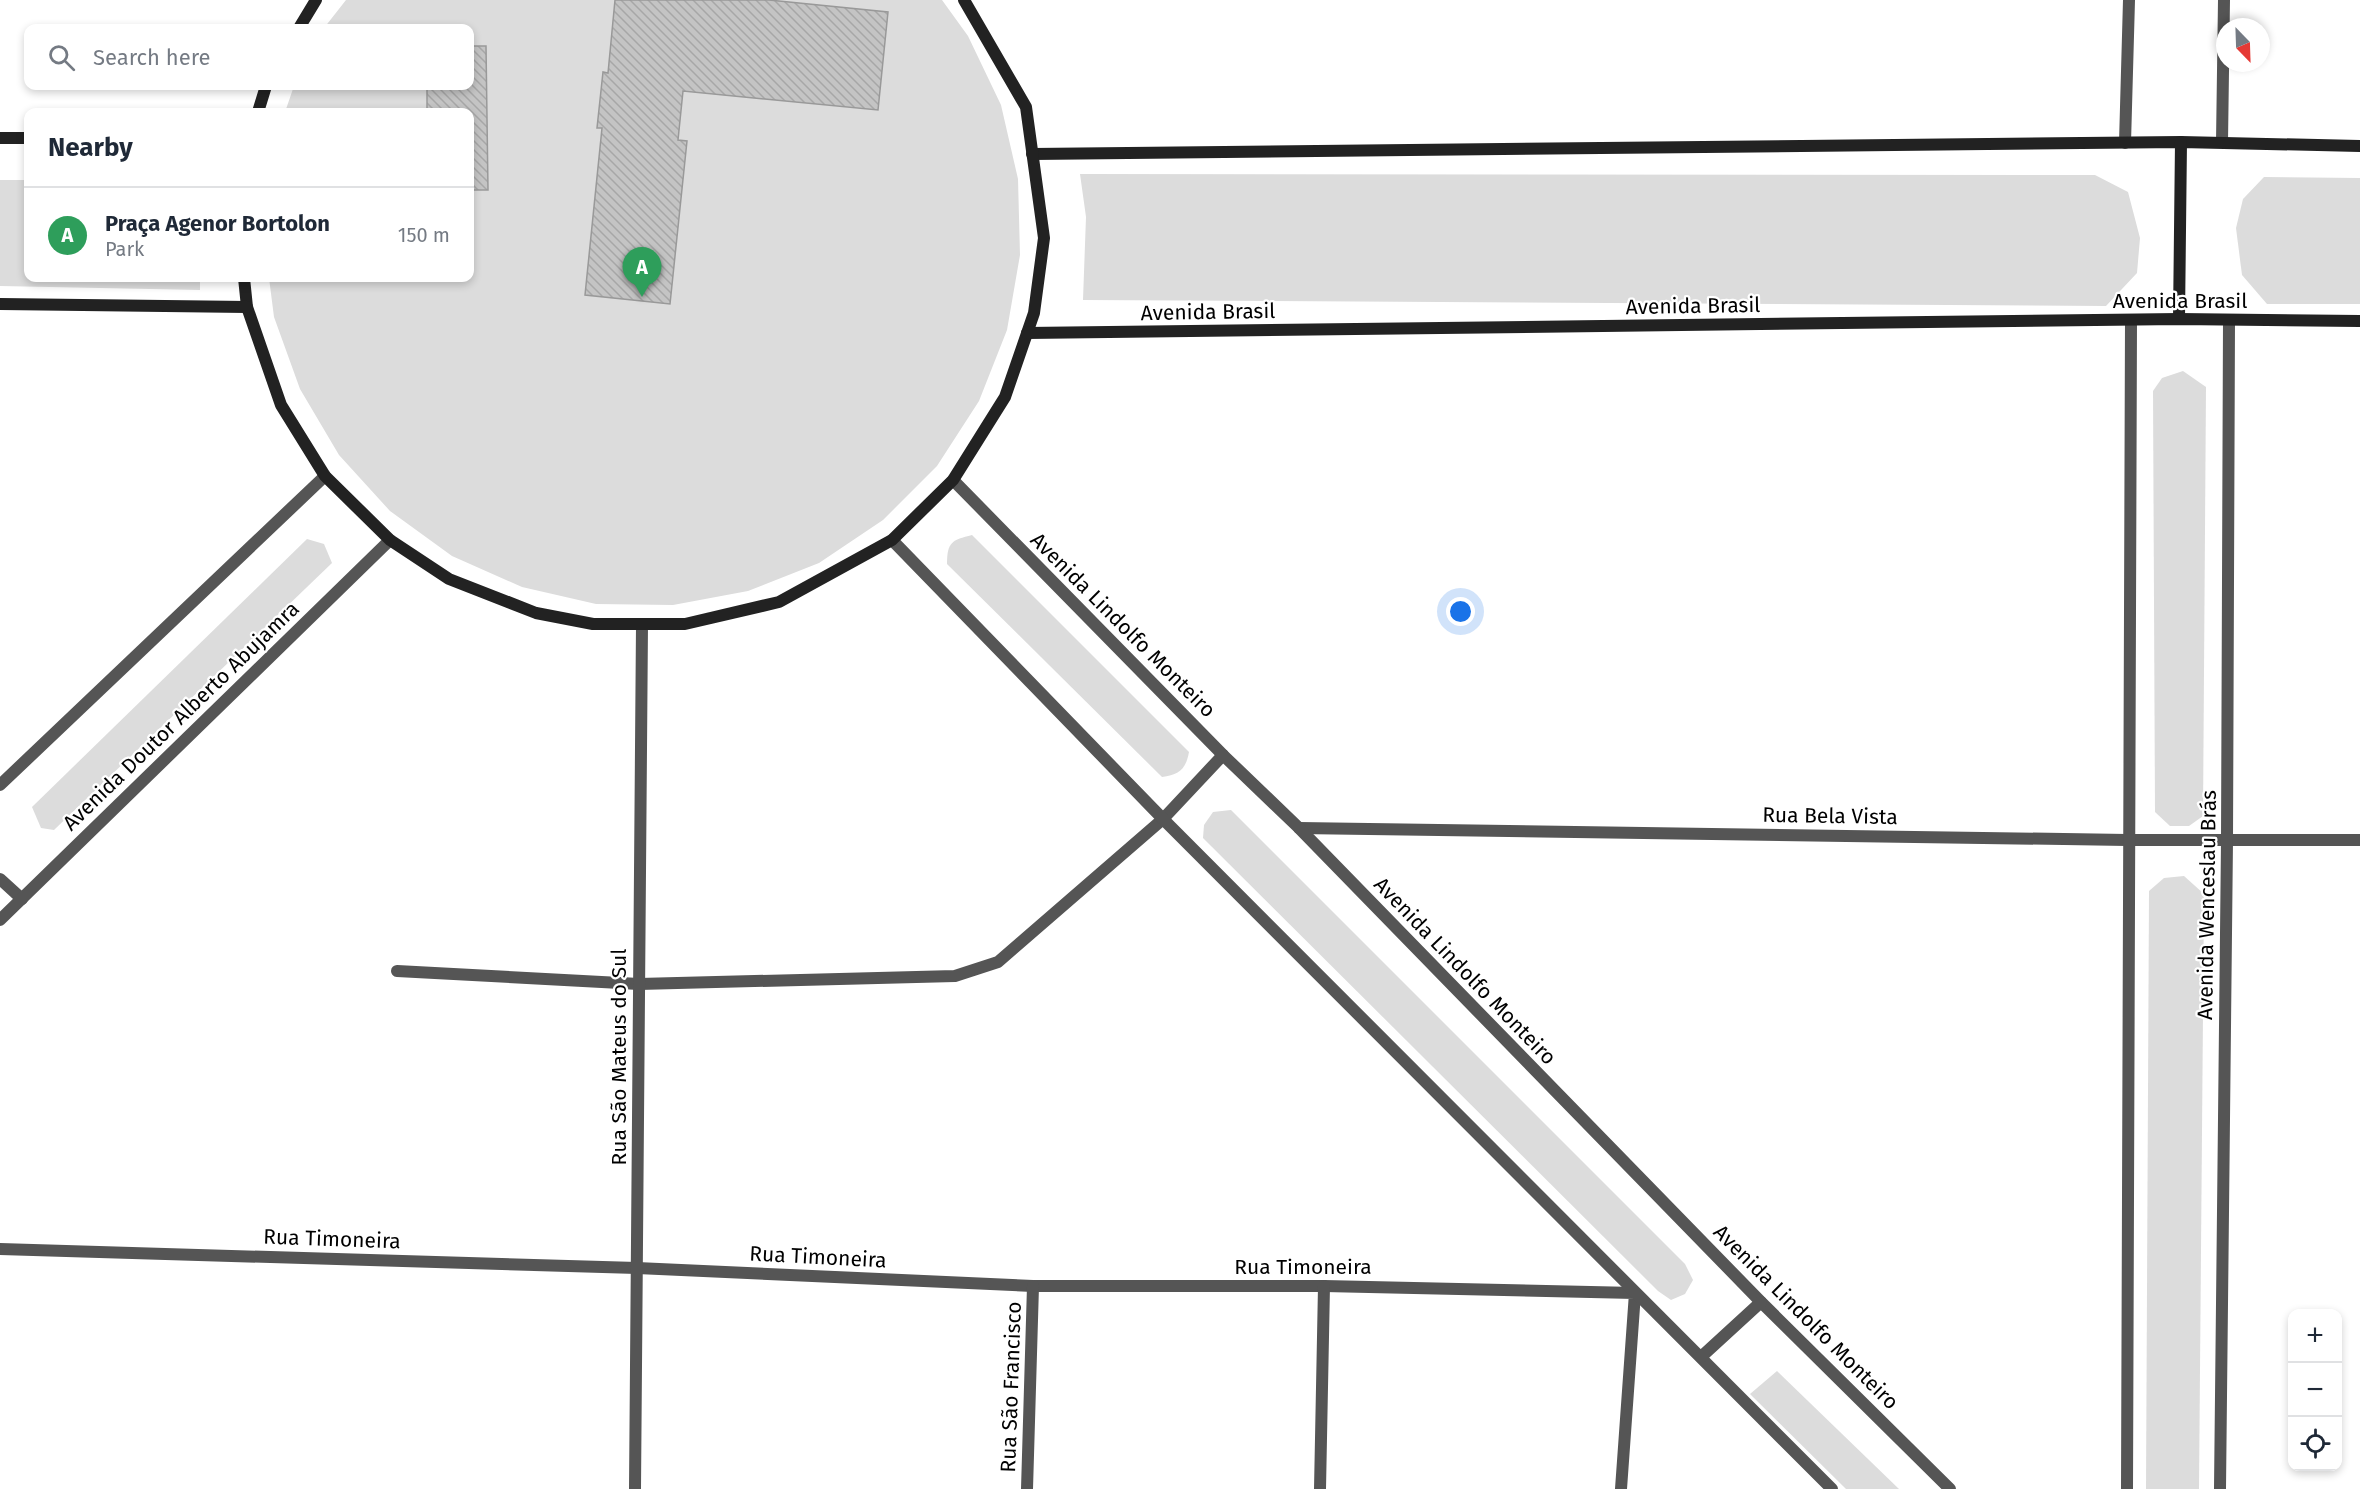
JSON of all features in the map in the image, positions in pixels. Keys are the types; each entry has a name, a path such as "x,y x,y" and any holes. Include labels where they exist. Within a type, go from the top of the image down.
{"main road":[{"path":"301,24 316,0"},
{"path":"244,282 247,307 281,405 325,476 390,540 449,579 536,614 593,624 685,624 780,602 892,540 953,480 1005,397 1034,313 1044,238 1026,107 964,0"},
{"path":"259,108 265,90"},
{"path":"0,138 24,138"},
{"path":"1032,154 2181,142 2360,146"},
{"path":"2180,319 2181,142"},
{"path":"0,304 247,307"},
{"name":"Avenida Brasil","path":"1027,333 2180,319 2360,321"}],"street":[{"path":"2125,143 2129,0"},
{"path":"2222,142 2224,0"},
{"path":"2127,1489 2127,840 2131,321"},
{"name":"Avenida Wenceslau Brás","path":"2220,1489 2227,841 2229,321"},
{"path":"0,785 325,476"},
{"name":"Avenida Lindolfo Monteiro","path":"953,480 1223,755 1299,828 1761,1302 1950,1489"},
{"name":"Avenida Doutor Alberto Abujamra","path":"0,920 390,540"},
{"path":"892,540 1163,819 1832,1489"},
{"name":"Rua São Mateus do Sul","path":"635,1489 642,625"},
{"path":"397,971 639,984 955,976 998,962 1163,819 1223,755"},
{"name":"Rua Bela Vista","path":"1299,828 2127,840 2360,840"},
{"path":"0,879 22,899"},
{"name":"Rua Timoneira","path":"0,1249 637,1268 1033,1286 1324,1286 1635,1293"},
{"name":"Rua São Francisco","path":"1027,1489 1033,1286"},
{"path":"1320,1489 1324,1286"},
{"path":"1621,1489 1635,1293"},
{"path":"1701,1357 1761,1302"}],"shaded area":[{"path":"346,0 942,0 968,36 1001,105 1018,179 1020,255 1007,330 979,401 937,466 883,520 819,563 748,591 673,605 596,604 522,587 452,556 390,511 339,455 300,389 274,317 270,282 474,282 474,108 286,108 293,90 474,90 474,24 327,24"},
{"path":"1080,174 2095,175 2128,192 2140,238 2137,273 2106,306 1083,300 1086,217"},
{"path":"2264,177 2360,178 2360,304 2267,304 2242,275 2236,228 2243,199"},
{"path":"0,180 24,180 24,282 200,282 200,290 0,286"},
{"path":"2183,371 2206,387 2203,816 2189,826 2170,826 2155,812 2153,391 2162,378"},
{"path":"972,535 1189,752 1181,770 1173,775 1162,777 947,564 948,551 952,543"},
{"path":"307,539 324,544 332,563 54,830 41,828 32,807"},
{"path":"1231,810 1685,1264 1693,1280 1685,1294 1671,1300 1658,1291 1203,838 1204,825 1213,812"},
{"path":"2184,876 2204,894 2199,1489 2146,1489 2149,891 2164,878"},
{"path":"1777,1371 1899,1489 1846,1489 1750,1394"}],"building":[{"path":"615,0 769,0 888,12 878,110 683,91 678,140 687,141 670,304 585,295 602,128 597,128 603,72 608,73"},
{"path":"474,46 486,46 488,190 474,190 474,108 427,108 427,90 474,90"}],"place":[{"name":"Praça Agenor Bortolon","path":"642,297"}]}
